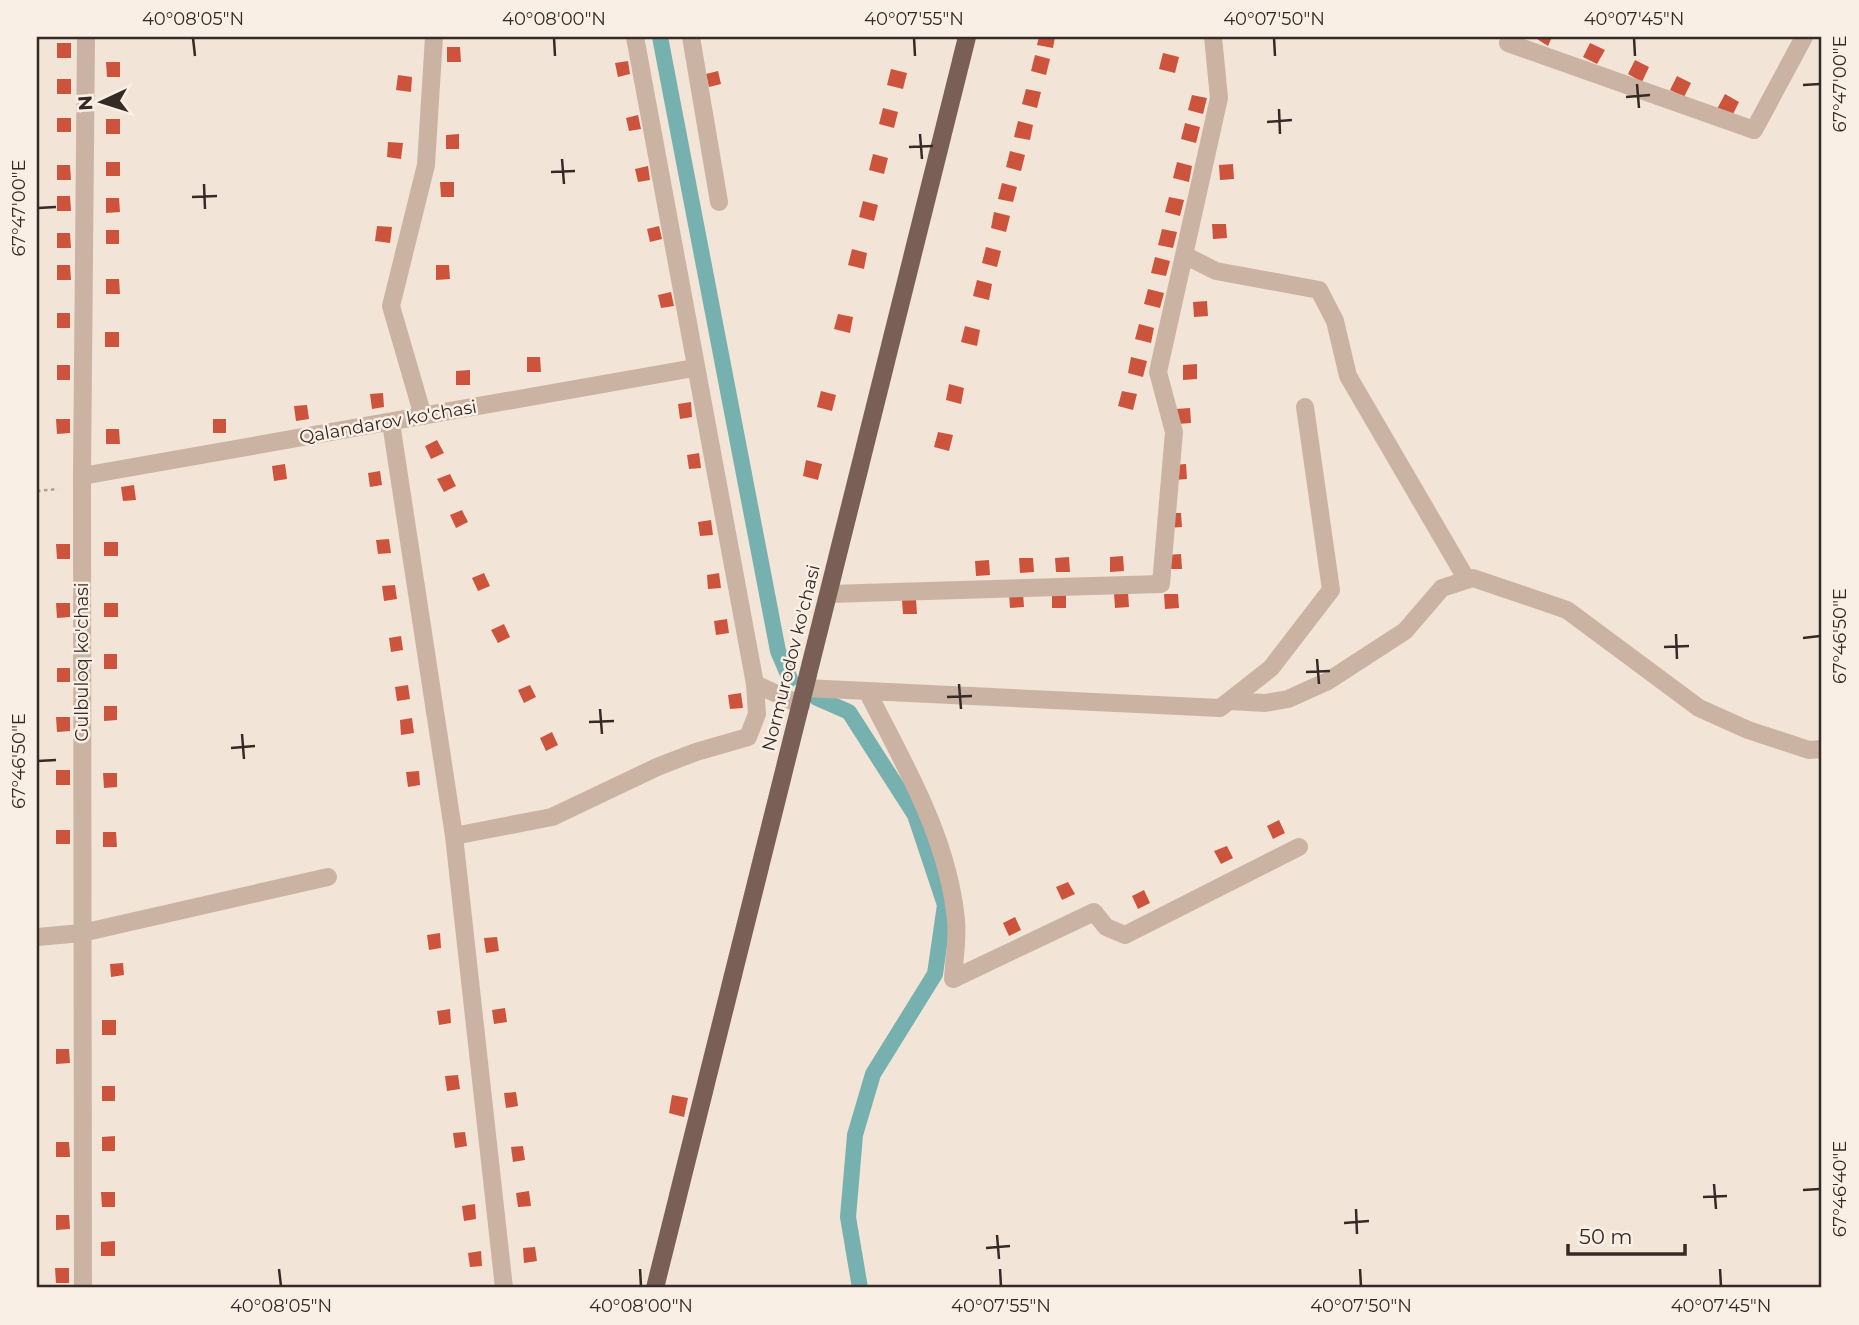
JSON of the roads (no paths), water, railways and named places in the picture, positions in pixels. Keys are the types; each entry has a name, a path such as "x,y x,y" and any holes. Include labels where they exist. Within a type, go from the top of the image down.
{"main road":[{"name":"Normurodov ko'chasi","path":"655,1288 967,37"}],"street":[{"name":"Gulbuloq ko'chasi","path":"83,1288 82,476 86,37"},
{"path":"423,416 391,306 426,165 434,37"},
{"path":"454,836 552,817 657,767 748,737 757,714 755,684 694,368 635,37"},
{"path":"691,37 719,202"},
{"path":"829,594 1161,584 1174,432 1157,372 1219,98 1213,37"},
{"path":"1508,43 1754,130 1804,37"},
{"path":"1184,255 1216,271 1319,290 1335,321 1348,376 1467,580"},
{"name":"Qalandarov ko'chasi","path":"82,476 694,368"},
{"path":"755,684 803,696 867,691 1220,708 1270,668 1331,590 1305,407"},
{"path":"391,423 454,836 504,1288"},
{"path":"1229,701 1265,703 1288,699 1328,681 1405,631 1442,587 1473,578 1567,610 1699,708 1748,730 1809,750 1822,749"},
{"path":"867,691 929,814 944,861 956,921 953,979 1094,912 1106,928 1125,935 1299,847"},
{"path":"37,937 82,933 328,877"}],"waterway":[{"path":"660,37 778,651 790,679"},
{"path":"817,698 849,712 915,815 945,905 935,974 873,1074 855,1135 848,1217 860,1288"}]}
